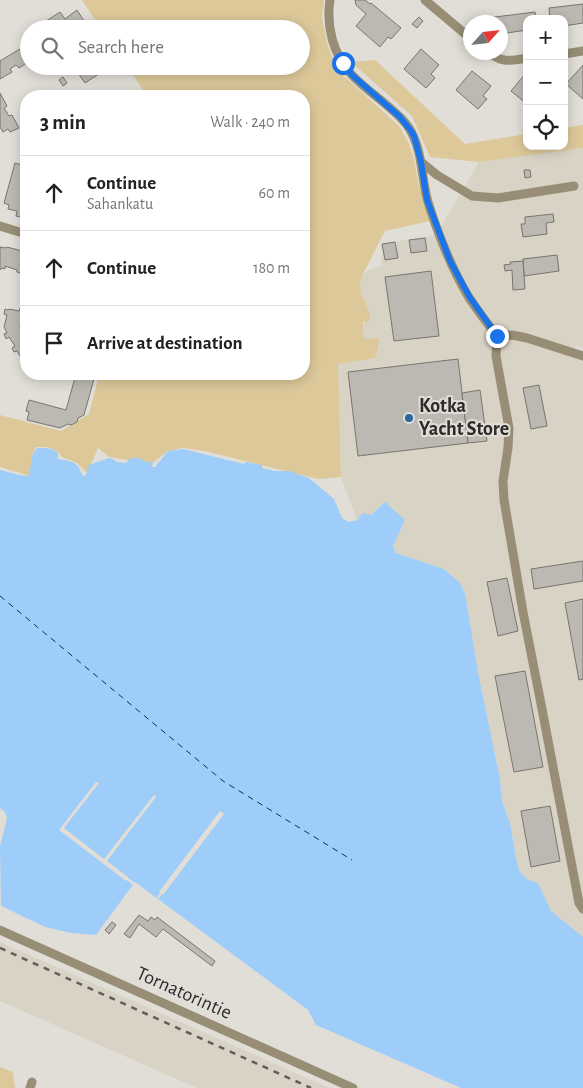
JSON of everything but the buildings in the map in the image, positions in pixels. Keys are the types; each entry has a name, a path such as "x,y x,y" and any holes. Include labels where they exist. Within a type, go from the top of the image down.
{"street":[{"path":"330,0 329,24 336,50 352,75 400,117 414,136 421,162 427,200 450,261 469,296 497,336 496,356 510,428 502,481 504,500 523,612 579,903 583,910"},
{"path":"425,0 463,32"},
{"path":"568,53 583,51"},
{"path":"508,60 523,58"},
{"path":"421,162 437,175 472,196 498,198 574,186"},
{"path":"0,226 20,232"},
{"path":"497,336 512,335 527,338 583,356"},
{"name":"Tornatorintie","path":"0,930 353,1088"}],"shaded area":[{"path":"82,0 324,0 322,17 327,43 334,62 345,77 399,126 409,144 430,221 385,231 363,274 360,283 361,294 370,313 370,321 363,322 364,339 379,338 379,343 375,358 338,364 341,477 318,479 205,451 183,448 168,451 151,464 109,457 98,448 87,473 77,463 62,457 58,452 48,447 36,447 32,456 30,476 0,467 0,415 61,431 89,414 98,380 310,380 310,90 143,90 133,75 310,75 310,20 95,20"},
{"path":"375,60 465,144 523,135 523,150 568,150 568,127 583,125 583,148 479,162 430,157 412,116 351,62"},
{"path":"583,148 583,348 576,346 569,355 583,362 583,937 551,911 538,883 528,880 520,872 510,823 502,801 500,779 478,672 465,593 460,583 444,569 396,553 392,546 385,502 371,515 357,520 341,477 338,364 375,358 378,338 364,339 364,301 360,283 363,274 382,265 381,244 436,235 479,162"},
{"path":"0,942 329,1088 197,1088 0,1001"},
{"path":"0,1067 13,1072 15,1088 0,1088"}],"water":[{"path":"37,448 48,448 56,451 58,459 75,464 83,476 86,475 89,465 109,458 116,462 126,463 130,458 139,458 148,463 149,461 153,463 152,467 155,467 168,451 183,449 244,464 246,462 262,465 262,468 275,471 289,471 309,478 334,499 342,518 349,522 357,520 363,513 371,515 385,502 405,520 393,546 396,553 444,569 460,583 465,593 478,672 500,779 502,801 510,823 520,872 528,880 538,883 551,911 583,937 583,1088 461,1088 316,1025 308,1010 135,882 96,935 71,933 45,927 1,906 0,846 7,818 5,812 0,808 0,470 29,476 32,456"}],"pier":[{"path":"96,782 99,783 64,828 104,859 154,795 156,797 107,861 135,883 133,885 59,830"},
{"path":"220,811 224,814 158,899 159,892"}],"ferry route":[{"path":"0,596 223,781 352,860"}],"railway":[{"path":"0,948 311,1088"}],"place":[{"name":"Kotka Yacht Store","path":"409,418"}],"route":[{"path":"343,63 352,75 400,117 414,136 421,162 427,200 450,261 469,296 497,336"}]}
